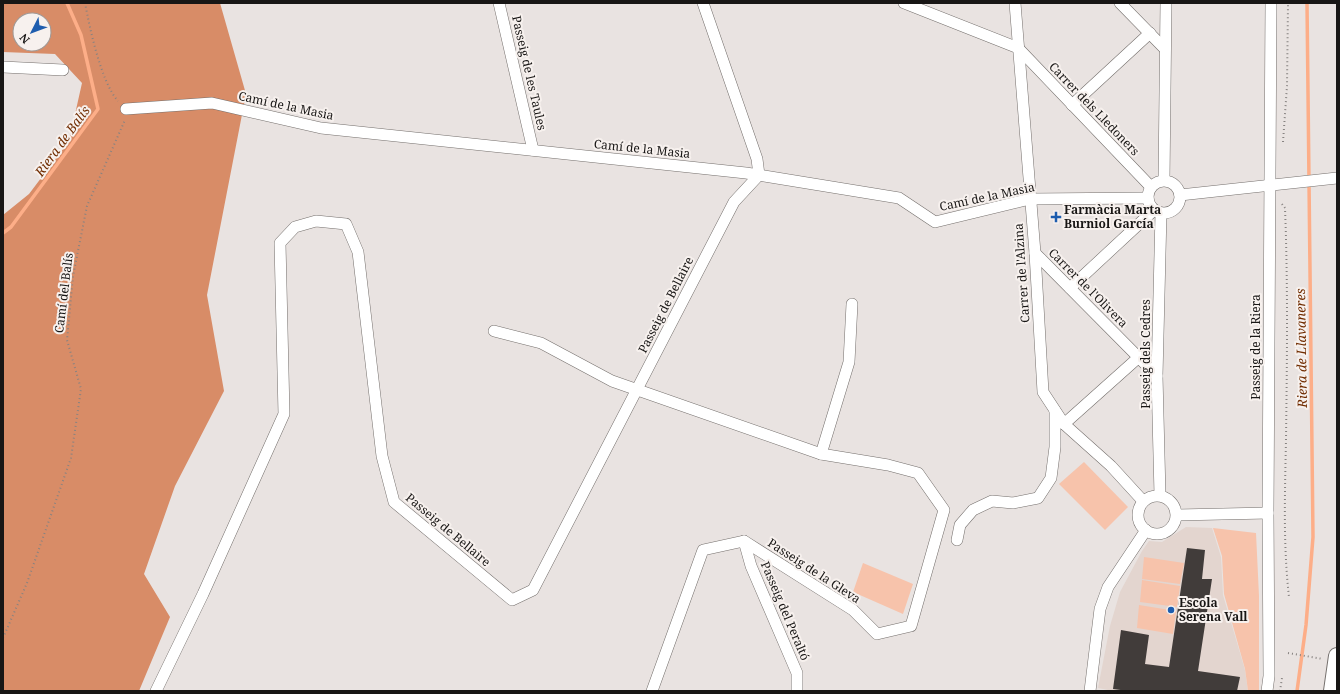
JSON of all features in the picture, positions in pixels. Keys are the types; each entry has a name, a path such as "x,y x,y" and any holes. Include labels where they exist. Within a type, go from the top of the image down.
{"street":[{"name":"Passeig de les Taules","path":"499,3 533,150"},
{"path":"703,3 757,159 759,175"},
{"name":"Carrer de l'Alzina","path":"1016,3 1018,48 1035,253 1043,392 1064,424 1111,466 1143,502"},
{"path":"1120,3 1165,49"},
{"path":"1164,180 1166,3"},
{"name":"Passeig de la Riera","path":"1267,691 1269,676 1268,513 1271,3"},
{"path":"910,4 1018,48"},
{"path":"1072,105 1150,33"},
{"name":"Carrer dels Lledoners","path":"1018,48 1151,187"},
{"path":"3,67 63,70"},
{"name":"Camí de la Masia","path":"126,109 212,103 321,128 759,175 899,198 935,222 1030,199 1148,198"},
{"name":"Passeig de Bellaire","path":"156,691 203,594 284,414 280,243 295,227 316,221 346,224 358,252 382,456 394,502 512,600 534,590 734,202 759,175"},
{"path":"1180,195 1337,178"},
{"path":"1164,180 1175,184 1180,195 1176,207 1171,211 1158,211 1150,204 1148,198 1151,187 1155,183 1164,180"},
{"path":"1070,288 1158,211"},
{"name":"Passeig dels Cedres","path":"1158,211 1157,376 1160,495"},
{"name":"Carrer de l'Olivera","path":"1035,253 1157,376"},
{"path":"821,454 849,362 852,304"},
{"name":"Passeig de la Gleva","path":"494,331 541,343 612,381 821,454 888,465 918,473 944,510 911,626 877,634 853,610 744,541"},
{"path":"1064,424 1139,357"},
{"path":"957,540 960,525 973,510 992,501 1013,503 1038,498 1051,478 1055,447 1055,411"},
{"path":"1154,495 1160,495 1173,502 1177,515 1172,528 1166,532 1154,534 1146,530 1140,522 1138,515 1139,508 1143,502 1154,495"},
{"path":"1177,515 1268,513"},
{"path":"1090,691 1100,609 1108,587 1146,530"},
{"path":"652,691 702,550 744,541"},
{"name":"Passeig del Peraltó","path":"744,541 751,566 797,672 797,691"},
{"path":"1330,658 1334,690"}],"path":[{"path":"85,3 94,45 112,94 126,109"},
{"path":"1282,146 1287,86 1288,3"},
{"name":"Camí del Balís","path":"3,638 27,583 71,458 80,389 67,340 73,276 87,206 124,125 126,109"},
{"path":"1281,203 1285,208 1287,319 1284,515 1285,564 1289,597"},
{"path":"1288,653 1330,658"},
{"path":"1280,691 1282,678"}],"shaded area":[{"path":"3,3 220,3 246,94 207,295 224,391 175,486 144,574 170,617 139,691 3,691 3,215 29,194 69,141 82,83 55,54 3,52"},
{"path":"1084,462 1128,507 1105,530 1059,484"},
{"name":"Escola Serena Vall","path":"1186,527 1212,528 1221,557 1223,595 1245,670 1248,691 1113,691 1098,688 1110,626 1120,592 1142,551 1149,541 1162,542"},
{"path":"1213,528 1256,533 1259,596 1259,691 1248,691 1245,669 1224,594 1222,556"},
{"path":"1144,557 1184,563 1180,584 1142,579"},
{"path":"863,563 913,584 903,614 853,592"},
{"path":"1142,580 1180,586 1177,607 1140,602"},
{"path":"1139,605 1176,611 1173,634 1137,628"}],"building":[{"path":"1187,548 1205,550 1202,579 1212,579 1198,671 1240,677 1237,691 1128,691 1113,689 1121,630 1149,635 1145,664 1169,667"}],"waterway":[{"name":"Riera de Balís","path":"3,233 11,227 98,109 81,35 67,3"},
{"name":"Riera de Llavaneres","path":"1297,691 1306,625 1313,537 1307,3"}],"place":[{"name":"Farmàcia Marta Burniol García","path":"1056,217"},
{"name":"Escola Serena Vall","path":"1171,610"}]}
